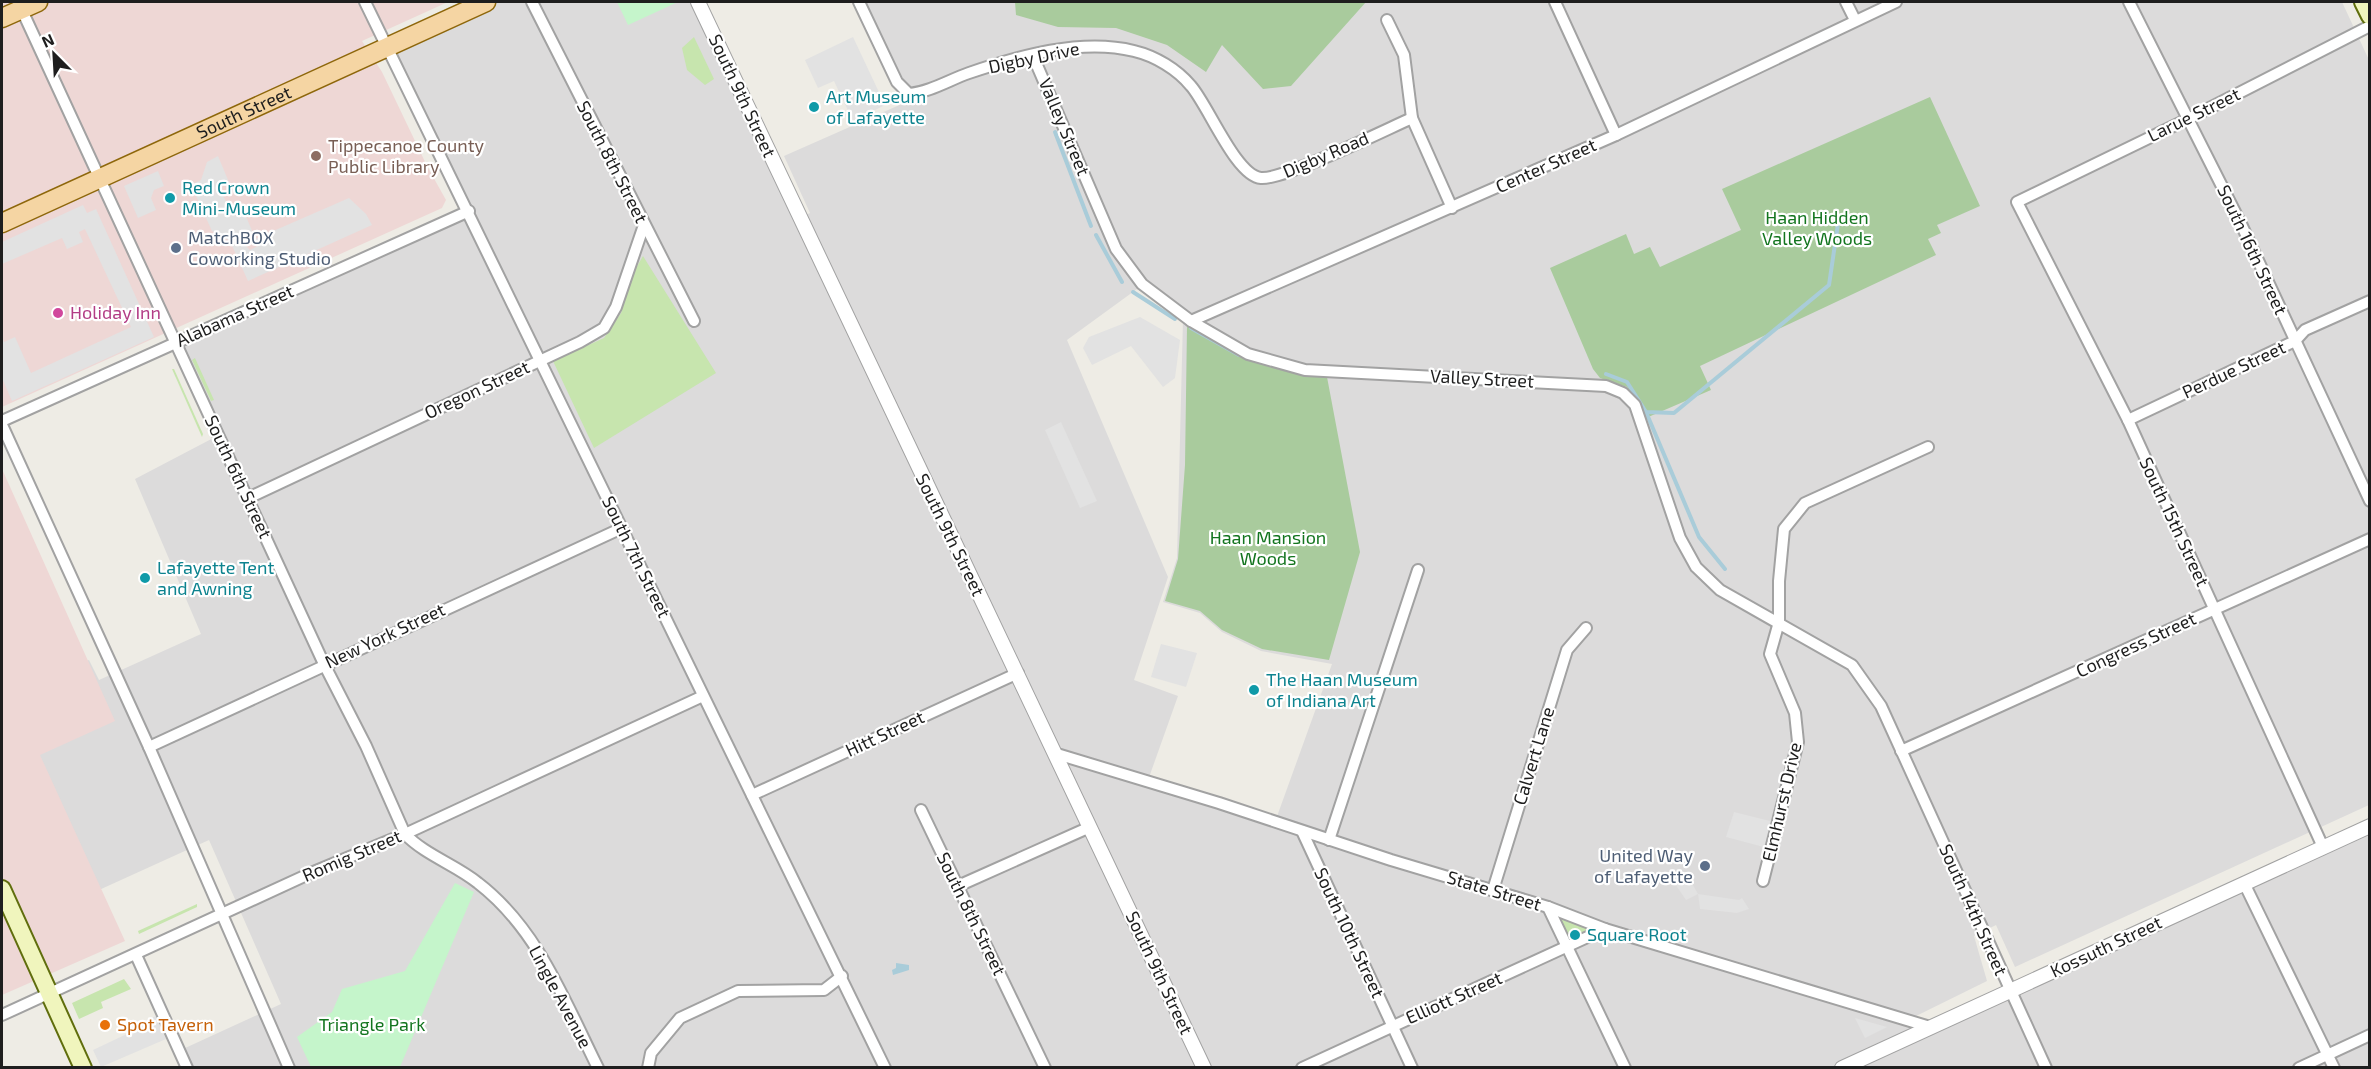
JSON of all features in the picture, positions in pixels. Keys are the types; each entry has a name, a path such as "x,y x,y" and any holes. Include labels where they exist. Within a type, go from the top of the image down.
{"main road":[{"path":"2,18 20,5 39,2"},
{"name":"South Street","path":"2,223 486,2"},
{"path":"2363,2 2370,16"},
{"path":"2,889 83,1068"}],"street":[{"name":"South 7th Street","path":"365,2 469,211 885,1068"},
{"name":"South 8th Street","path":"532,2 694,321"},
{"name":"South 9th Street","path":"698,2 856,339 1057,754 1204,1068"},
{"name":"Digby Drive","path":"859,2 897,82 909,94 920,93 968,73 1083,46 1135,51 1160,61"},
{"path":"1555,2 1616,135"},
{"path":"1846,2 1854,20"},
{"name":"Center Street","path":"1191,321 1616,135 1896,2"},
{"name":"South 16th Street","path":"2129,2 2190,118 2370,501"},
{"name":"South 6th Street","path":"20,5 324,664 408,836"},
{"path":"1387,20 1404,55 1412,118 1452,208"},
{"name":"Larue Street","path":"2017,202 2190,118 2370,26"},
{"name":"Valley Street","path":"1033,56 1116,249 1142,284 1191,321 1248,354 1305,370 1606,386 1623,393 1635,405 1680,538 1696,567 1720,590 1852,665 1881,706 1901,751"},
{"name":"Digby Road","path":"1160,61 1190,84 1202,98 1240,164 1249,174 1259,178 1275,176 1412,118"},
{"name":"South 15th Street","path":"2017,202 2128,420 2323,847"},
{"name":"Alabama Street","path":"2,423 469,211"},
{"name":"Oregon Street","path":"248,498 604,328 615,307 644,225"},
{"name":"Perdue Street","path":"2128,420 2295,341 2305,330 2370,301"},
{"path":"2,423 149,747 289,1068"},
{"name":"Elmhurst Drive","path":"1763,881 1798,742 1795,713 1770,654 1779,622 1779,580 1784,529 1805,503 1928,447"},
{"name":"New York Street","path":"149,747 622,528"},
{"name":"Congress Street","path":"1901,751 2370,538"},
{"path":"1329,840 1418,570"},
{"name":"Calvert Lane","path":"1493,891 1567,650 1586,628"},
{"name":"Hitt Street","path":"752,795 1018,673"},
{"name":"Romig Street","path":"2,1015 221,914 408,836 703,696"},
{"name":"South 14th Street","path":"1901,751 2046,1068"},
{"name":"State Street","path":"1057,754 1548,907 1605,929 1930,1027"},
{"name":"South 8th Street","path":"921,810 1045,1068"},
{"name":"Kossuth Street","path":"1842,1068 2370,826"},
{"path":"958,886 1090,827"},
{"name":"South 10th Street","path":"1302,831 1412,1068"},
{"name":"Lingle Avenue","path":"408,836 478,882 510,911 546,962 598,1068"},
{"path":"2244,883 2334,1068"},
{"path":"1548,907 1625,1068"},
{"name":"Elliott Street","path":"1302,1068 1605,929"},
{"path":"136,955 187,1068"},
{"path":"648,1068 651,1053 680,1018 738,991 824,990 842,976"},
{"path":"2299,1068 2370,1035"}],"shaded area":[{"path":"2,2 448,2 362,41 382,72 446,200 442,208 2,407"},
{"path":"486,2 698,2 799,218 810,213 784,156 904,103 904,81 866,2 2342,2 2369,60 2369,805 2015,967 1996,925 1974,936 1987,981 1910,1019 1930,1027 2369,826 2369,1067 175,1067 189,1061 183,1049 281,1004 209,840 33,920 2,729 21,691 89,660 99,680 201,634 135,479 219,435 176,343 468,211 387,46","holes":["1137,289 1183,319 1177,558 1163,602 1200,613 1222,632 1261,651 1332,664 1275,822 1494,891 1311,840 1239,810 1147,783 1178,696 1134,680 1168,577 1067,340"]},
{"path":"853,37 885,105 853,121 834,81 818,88 805,60"},
{"path":"218,156 228,180 218,186 231,211 242,207 253,233 240,240 250,250 258,246 255,239 349,198 366,214 372,225 248,281 230,241 212,231 191,185 201,180 207,162"},
{"path":"158,171 164,186 154,190 151,198 156,210 138,218 124,186"},
{"path":"83,205 87,213 96,209 154,337 12,401 2,378 2,336 4,342 15,337 31,373 131,327 85,229 79,232 83,242 67,249 62,238 2,264 2,242"},
{"path":"1140,317 1180,340 1175,378 1163,387 1131,346 1092,365 1083,348 1089,337"},
{"path":"1061,422 1097,501 1080,508 1045,430"},
{"path":"2,469 115,721 40,755 125,941 2,995"},
{"path":"1161,644 1197,653 1186,687 1151,677"},
{"path":"1734,812 1778,823 1771,849 1726,837"},
{"path":"1689,878 1698,894 1686,900 1675,884"},
{"path":"1698,894 1739,900 1742,898 1749,909 1737,913 1700,909"},
{"path":"156,1016 166,1039 101,1067 93,1050 131,1032 133,1026"},
{"path":"1855,1018 1887,1027 1865,1038"}],"green space":[{"path":"617,2 678,2 628,25"},
{"path":"1015,2 1366,2 1291,86 1263,89 1222,45 1206,72 1167,45 1116,28 1058,27 1016,15"},
{"path":"694,37 714,79 705,85 687,70 682,48"},
{"name":"Haan Hidden Valley Woods","path":"1930,97 1980,206 1937,225 1941,233 1928,239 1936,255 1700,366 1711,390 1646,418 1627,387 1600,378 1593,369 1550,268 1626,234 1634,254 1650,247 1660,267 1741,230 1722,189"},
{"path":"643,256 716,373 594,448 553,361 604,338 621,313 632,275"},
{"name":"Haan Mansion Woods","path":"1187,326 1237,353 1270,366 1307,375 1327,377 1360,552 1329,660 1262,649 1222,630 1200,611 1165,601 1178,559 1185,465"},
{"path":"195,358 214,400 211,401 192,360"},
{"path":"172,369 174,369 203,434 202,437"},
{"name":"Triangle Park","path":"455,883 474,892 400,1067 311,1067 297,1037 332,1012 342,989 405,971"},
{"path":"197,904 197,907 139,934 138,931"},
{"path":"1548,907 1605,929 1568,945"},
{"path":"124,979 131,989 101,1002 103,1008 79,1019 72,1003"}],"water":[{"path":"896,963 909,965 909,970 893,975 892,970 896,968"}],"waterway":[{"path":"1055,132 1091,226"},
{"path":"1606,374 1627,382 1646,412 1674,413 1829,285 1839,217"},
{"path":"1096,235 1122,282"},
{"path":"1133,292 1175,319"},
{"path":"1191,328 1239,355"},
{"path":"1646,412 1699,537 1725,569"}],"place":[{"name":"Art Museum of Lafayette","path":"814,107"},
{"name":"Tippecanoe County Public Library","path":"316,156"},
{"name":"Red Crown Mini-Museum","path":"170,198"},
{"name":"MatchBOX Coworking Studio","path":"176,248"},
{"name":"Holiday Inn","path":"58,313"},
{"name":"Lafayette Tent and Awning","path":"145,578"},
{"name":"The Haan Museum of Indiana Art","path":"1254,690"},
{"name":"United Way of Lafayette","path":"1705,866"},
{"name":"Square Root","path":"1575,935"},
{"name":"Spot Tavern","path":"105,1025"}]}
